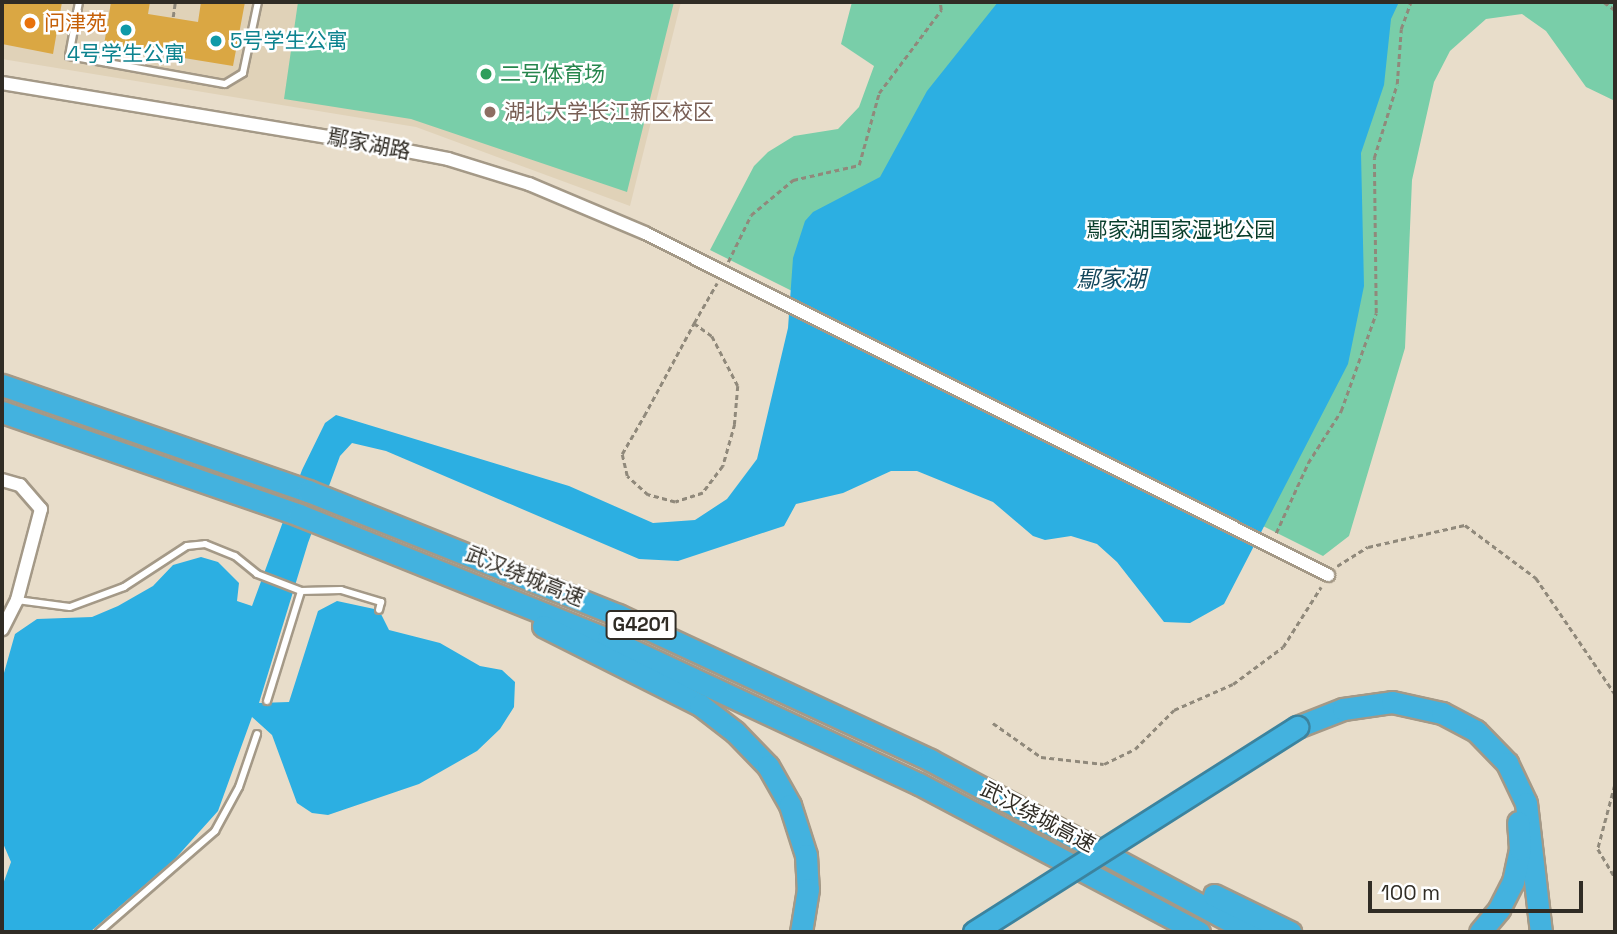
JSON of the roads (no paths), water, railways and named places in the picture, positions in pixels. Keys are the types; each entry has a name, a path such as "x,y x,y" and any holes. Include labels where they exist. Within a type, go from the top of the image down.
{"highway":[{"name":"武汉绕城高速","path":"2,385 308,491 521,574 716,658 908,750 1251,932"},
{"name":"武汉绕城高速","path":"2,412 341,531 596,634 813,732 1024,838 1199,932"},
{"path":"341,531 682,695 735,732 768,766 797,821 809,872 801,932"},
{"path":"974,932 1343,709 1392,702 1443,713 1476,731 1507,763 1526,803 1541,932"},
{"path":"998,932 1300,733 1376,715 1406,716 1453,732 1488,760 1514,807 1520,849 1507,896 1480,932"},
{"path":"908,750 1075,821 1290,932"}],"street":[{"name":"鄢家湖路","path":"2,82 448,159 608,216 1328,575"},
{"path":"2,480 20,485 41,509 18,600 2,629"}],"lane":[{"path":"79,2 69,56 225,84 243,73 258,2"},
{"path":"18,600 71,607 124,587 187,546 205,544 235,556 257,574 300,591 341,590 381,602 379,610"},
{"path":"267,701 300,591"},
{"path":"99,932 215,831 239,788 257,734"}],"water":[{"name":"鄢家湖","path":"998,2 1399,2 1391,19 1384,85 1361,153 1364,286 1348,364 1224,604 1190,623 1164,622 1117,562 1097,544 1071,536 1045,540 1033,536 993,502 917,471 891,471 843,493 796,504 784,526 678,561 639,559 386,451 352,443 340,456 308,543 259,703 289,702 318,611 337,601 379,610 389,630 440,643 480,666 502,670 515,682 514,707 500,729 477,751 419,784 328,815 312,813 297,803 272,735 252,717 218,811 174,860 90,932 2,932 2,887 11,862 2,841 2,680 15,634 37,619 92,617 153,586 173,565 201,557 218,562 239,583 237,601 252,606 302,470 325,423 336,415 569,486 653,523 695,520 727,499 757,459 788,328 793,258 805,221 813,212 880,177 927,91"}],"place":[{"name":"问津苑","path":"30,23"},
{"name":"4号学生公寓","path":"126,30"},
{"name":"5号学生公寓","path":"216,41"},
{"name":"二号体育场","path":"486,74"},
{"name":"湖北大学长江新区校区","path":"490,112"}],"park label":[{"name":"鄢家湖国家湿地公园","path":"1181,230"}]}
